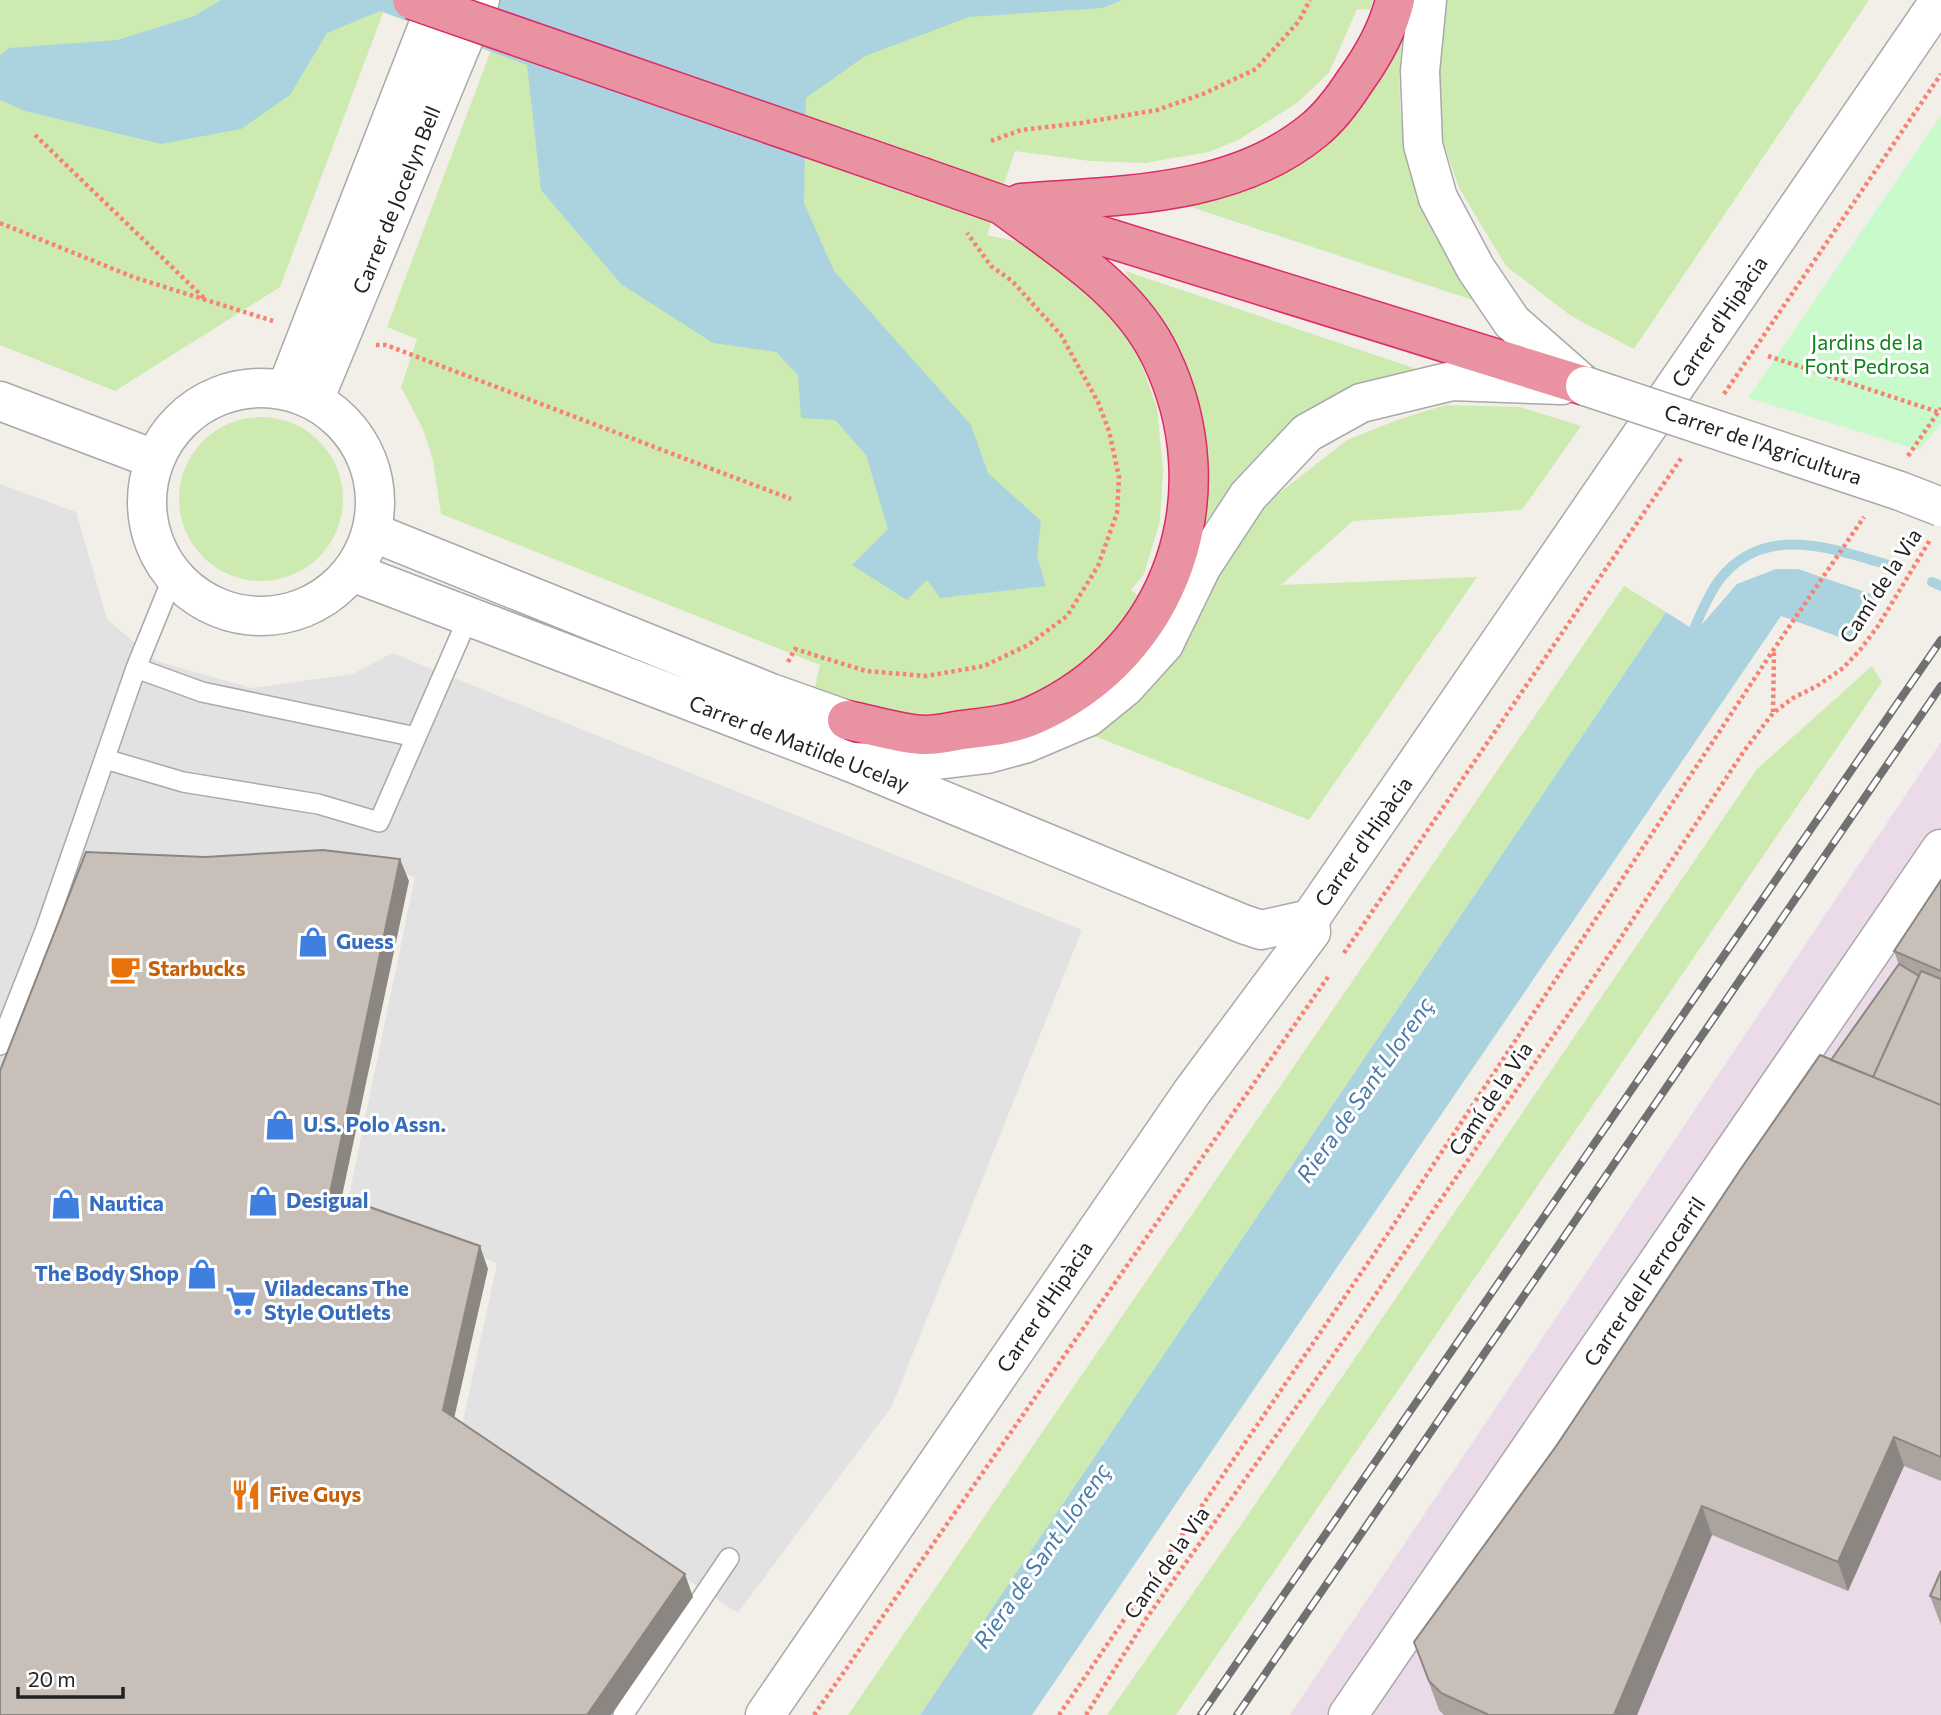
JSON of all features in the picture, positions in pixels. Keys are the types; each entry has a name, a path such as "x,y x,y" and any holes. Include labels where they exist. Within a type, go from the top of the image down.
{"highway":[{"path":"412,0 1002,205 1585,386"},
{"path":"1002,205 1155,192 1205,182 1257,164 1314,130 1345,97 1376,51 1395,0"},
{"path":"847,720 924,735 993,727 1033,715 1074,692 1112,662 1150,616 1174,568 1188,516 1190,472 1185,432 1175,392 1161,356 1139,320 1107,284 1002,205"}],"street":[{"name":"Carrer de Jocelyn Bell","path":"300,395 323,337 438,0"},
{"name":"Carrer de Jocelyn Bell","path":"323,337 480,0"},
{"path":"1427,0 1420,71 1423,145 1438,198 1476,269 1512,322 1585,386"},
{"name":"Carrer d'Hipàcia","path":"765,1715 1226,1043 1311,932 1311,919 1940,0"},
{"path":"850,762 903,764 987,754 1024,744 1088,717 1125,687 1164,644 1202,566 1248,496 1307,433 1361,403 1452,381 1585,386"},
{"name":"Carrer de l'Agricultura","path":"1585,386 1900,491 1938,519"},
{"path":"254,387 300,395 345,423 366,456 375,494 372,532 352,572 328,595 298,611 264,617 230,612 199,599 173,576 153,541 146,500 155,459 170,432 194,409 222,394 254,387"},
{"path":"0,401 155,459"},
{"name":"Carrer de Matilde Ucelay","path":"372,532 771,693 847,720"},
{"name":"Carrer de Matilde Ucelay","path":"352,572 850,762 1243,924 1261,930 1311,919"},
{"name":"Carrer del Ferrocarril","path":"1348,1715 1941,849"},
{"path":"1226,1043 1254,991 1262,964 1257,944 1243,924"}],"lane":[{"path":"0,1045 45,931 136,668 173,576"},
{"path":"105,759 183,782 317,804 379,822 468,618"},
{"path":"136,668 202,692 416,737"},
{"path":"623,1715 729,1558"}],"path":[{"path":"991,141 1021,130 1157,110 1203,94 1256,69 1299,21 1310,0"},
{"path":"1722,397 1941,75"},
{"path":"35,135 204,299"},
{"path":"0,223 133,277 323,337 386,345 791,499"},
{"path":"771,693 795,649 866,671 926,676 984,666 1028,645 1067,615 1098,566 1117,513 1119,477 1109,431 1098,402 1061,335 1012,281 991,266 974,247 965,230"},
{"path":"1768,356 1938,412"},
{"path":"1341,957 1683,455"},
{"name":"Camí de la Via","path":"1086,1715 1146,1619 1356,1323 1616,945 1744,751 1773,713 1843,668 1860,650 1878,626 1938,519"},
{"path":"1059,1715 1385,1238 1860,523"},
{"path":"1773,713 1774,649"},
{"path":"814,1715 1334,968"}],"shaded area":[{"path":"0,484 76,512 107,619 156,661 252,688 353,674 392,653 1082,930 892,1406 738,1613 461,1430 497,1263 346,1210 415,877 351,858 88,854 0,1085"},
{"path":"1941,742 1941,1715 1290,1715"}],"green space":[{"path":"0,0 388,0 280,287 115,391 0,345"},
{"path":"510,0 1373,0 1370,10 1357,9 1329,73 1297,103 1238,140 1209,152 1145,163 1090,161 1015,151 987,235 1015,241 1053,258 1087,285 1133,342 1157,407 1163,470 1160,521 1144,574 1131,590 1138,596 1112,637 1064,678 1015,702 945,715 881,712 814,690 820,665 441,514 433,460 423,429 401,387 417,339 387,327"},
{"path":"1410,0 1401,56 1400,87 1407,158 1430,225 1450,261 1482,303 1188,206 1230,193 1279,166"},
{"path":"1442,0 1869,0 1634,349 1571,316 1506,266 1459,188 1439,130 1437,74"},
{"name":"Jardins de la Font Pedrosa","path":"1941,115 1941,424 1919,450 1748,398"},
{"path":"1125,271 1423,371 1335,405 1187,574 1153,316"},
{"path":"1445,405 1520,407 1581,426 1522,510 1353,521 1281,585 1477,577 1309,820 1089,734 1185,644 1209,599 1223,563 1249,523 1278,494 1347,440"},
{"path":"261,417 292,424 319,441 336,468 343,499 336,530 319,557 292,574 261,581 230,574 203,557 186,530 179,499 186,468 203,441 230,424"},
{"path":"1624,586 1666,612 920,1715 848,1715"},
{"path":"1872,666 1882,682 1176,1715 1107,1715 1243,1522 1757,769"}],"water":[{"path":"221,0 1122,0 1103,8 969,17 865,56 806,98 804,203 834,271 971,425 988,473 1041,521 1037,556 1046,586 940,598 927,580 907,600 852,565 888,529 866,455 835,420 801,418 798,375 776,352 713,343 621,284 541,190 527,65 380,11 327,33 290,95 241,129 161,144 25,111 0,100 0,55 9,48 117,40 194,16"},
{"name":"Riera de Sant Llorenç","path":"1776,569 1798,569 1877,596 1848,640 1781,616 1032,1715 920,1715 1666,612 1696,631 1737,584"}],"building":[{"name":"Viladecans The Style Outlets","path":"323,850 400,859 330,1193 480,1246 443,1410 685,1574 587,1715 0,1715 0,1071 86,852 205,857"},
{"path":"1941,880 1941,971 1894,951"},
{"path":"1899,964 1919,976 1873,1077 1831,1060"},
{"path":"1921,971 1941,979 1941,1105 1873,1077"},
{"path":"1820,1055 1941,1105 1941,1457 1894,1437 1838,1562 1702,1506 1614,1715 1489,1715 1441,1693 1429,1681 1414,1642 1557,1445"},
{"path":"1941,1571 1941,1600 1930,1596"}],"waterway":[{"path":"1688,642 1720,579 1738,561 1759,550 1780,545 1803,545 1826,548 1895,567"},
{"path":"1932,582 1941,586"}],"railway":[{"path":"1201,1715 1941,640"},
{"path":"1237,1715 1941,686"}],"place":[{"name":"Guess","path":"313,942"},
{"name":"Starbucks","path":"125,969"},
{"name":"U.S. Polo Assn.","path":"280,1125"},
{"name":"Desigual","path":"263,1201"},
{"name":"Nautica","path":"66,1204"},
{"name":"The Body Shop","path":"202,1274"},
{"name":"Viladecans The Style Outlets","path":"241,1301"},
{"name":"Five Guys","path":"246,1495"}]}
